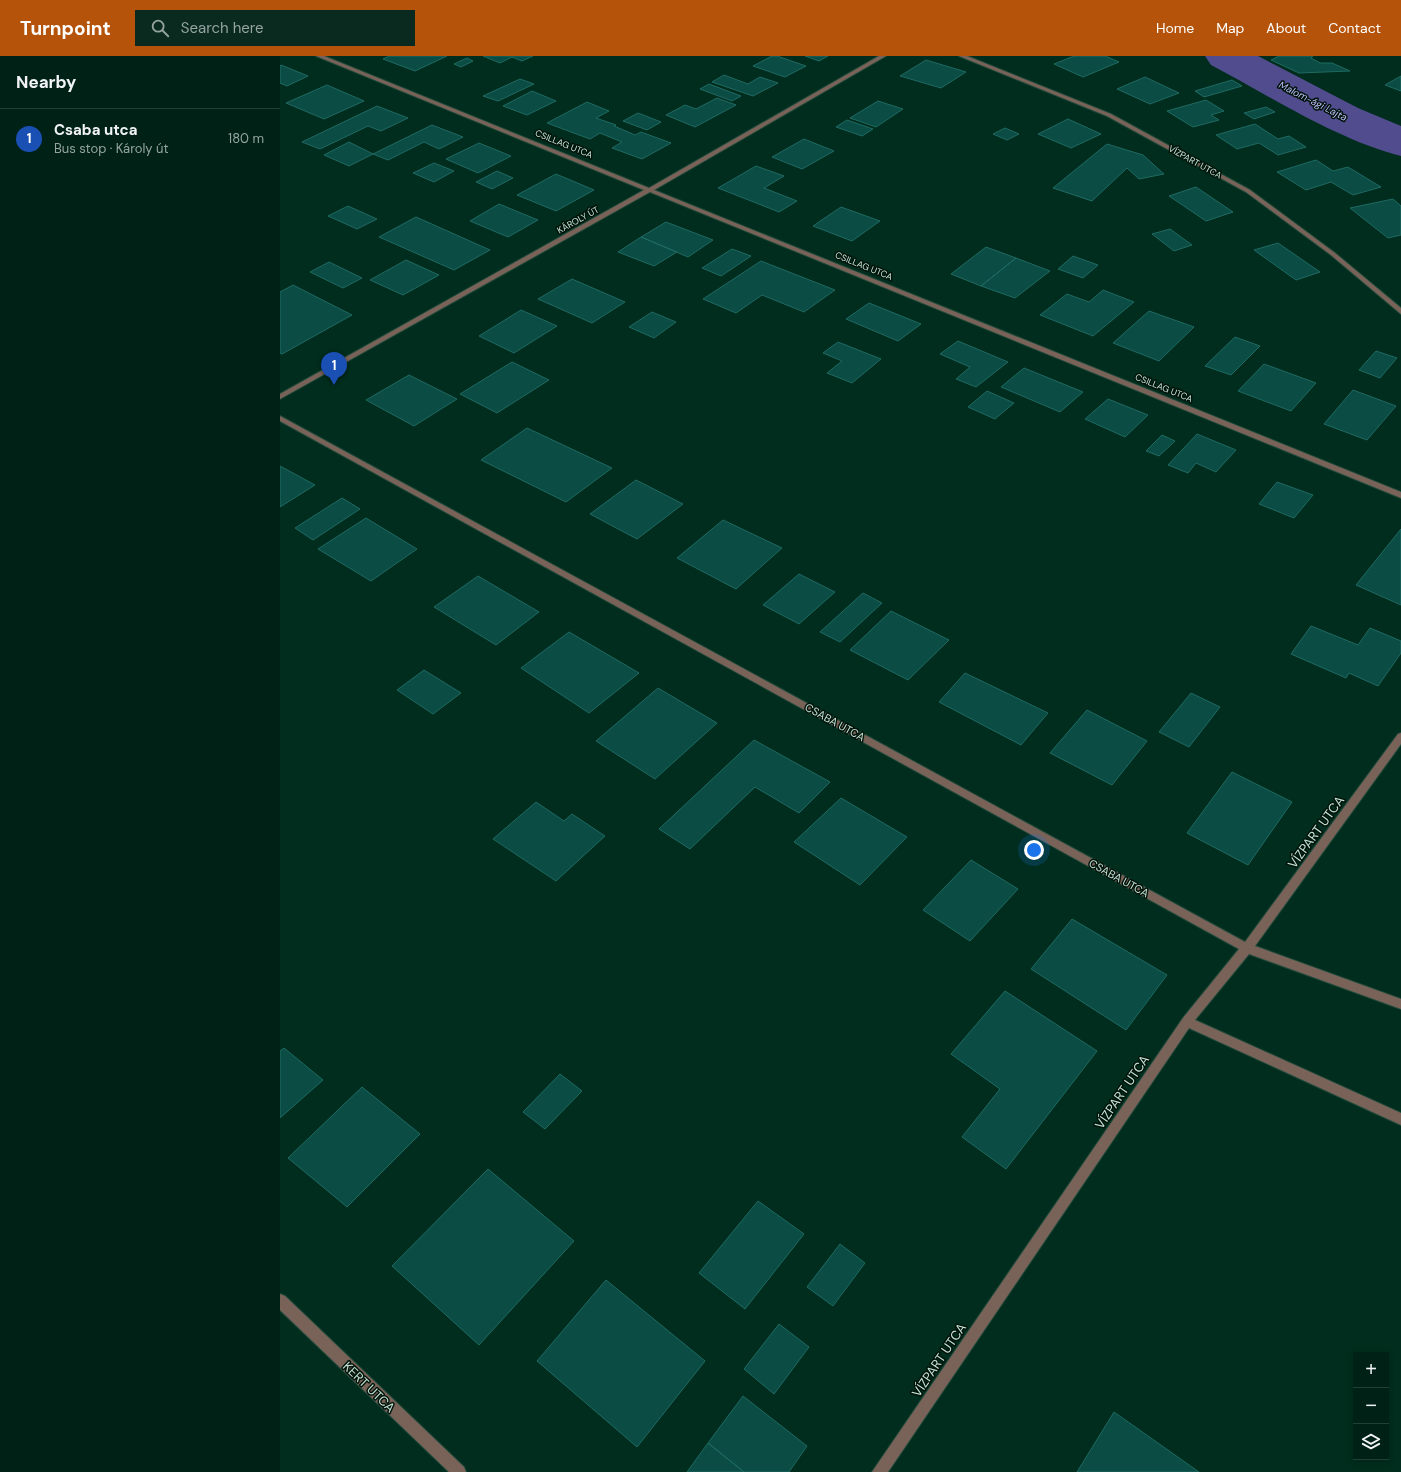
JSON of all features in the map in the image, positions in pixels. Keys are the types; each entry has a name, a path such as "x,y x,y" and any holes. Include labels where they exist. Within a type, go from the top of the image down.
{"street":[{"name":"CSILLAG UTCA","path":"319,56 651,189 1401,495"},
{"name":"KÁROLY ÚT","path":"280,397 651,189 883,56"},
{"name":"VÍZPART UTCA","path":"962,56 1109,115 1248,191 1333,254 1401,312"},
{"name":"CSABA UTCA","path":"280,418 1247,948 1401,1004"},
{"name":"VÍZPART UTCA","path":"879,1472 1187,1022 1247,948 1401,738"},
{"path":"1187,1022 1401,1119"},
{"name":"KERT UTCA","path":"280,1301 459,1472"}],"building":[{"path":"389,56 447,56 415,71 383,59"},
{"path":"483,56 533,56 522,61 512,57 500,63"},
{"path":"772,56 777,56 806,66 785,77 753,66"},
{"path":"805,56 828,56 819,61"},
{"path":"1074,56 1105,56 1119,62 1083,77 1054,64"},
{"path":"1279,56 1313,56 1311,58 1320,63 1332,63 1350,71 1299,73 1271,60"},
{"path":"467,58 473,61 461,67 454,64"},
{"path":"926,60 966,72 941,88 900,76"},
{"path":"281,65 308,76 287,86 280,83"},
{"path":"724,75 748,84 760,77 778,83 753,96 712,82"},
{"path":"1401,76 1401,91 1385,85"},
{"path":"1145,77 1179,93 1150,104 1117,89"},
{"path":"520,79 534,84 498,101 483,96"},
{"path":"1232,80 1242,86 1204,97 1195,91"},
{"path":"709,84 741,96 732,101 700,89"},
{"path":"327,85 364,101 324,119 286,103"},
{"path":"532,91 556,101 527,115 503,106"},
{"path":"717,98 736,105 695,127 666,115 685,105 696,109"},
{"path":"1206,100 1224,111 1211,115 1219,120 1193,127 1167,111"},
{"path":"878,101 903,109 876,127 850,118"},
{"path":"587,102 609,111 596,118 616,125 614,126 635,135 641,132 671,143 642,159 612,148 622,142 600,133 590,139 547,123"},
{"path":"377,106 408,118 381,131 368,126 320,149 302,142"},
{"path":"1266,107 1275,112 1254,119 1244,113"},
{"path":"638,113 661,122 647,130 623,121"},
{"path":"1068,119 1101,134 1071,148 1038,134"},
{"path":"847,120 873,129 862,136 836,127"},
{"path":"1255,124 1278,139 1289,136 1306,147 1278,155 1259,143 1237,149 1216,135"},
{"path":"432,125 463,137 439,149 424,142 388,160 373,154"},
{"path":"1005,128 1019,134 1007,140 993,134"},
{"path":"804,139 834,151 802,169 772,157"},
{"path":"349,142 373,154 349,166 324,155"},
{"path":"479,143 511,156 478,173 446,159"},
{"path":"1107,144 1143,155 1164,174 1139,179 1127,168 1092,201 1053,188"},
{"path":"1316,160 1333,171 1348,167 1381,187 1353,195 1331,182 1306,190 1277,172"},
{"path":"434,163 454,171 434,182 413,173"},
{"path":"756,166 784,176 764,188 797,201 779,212 718,188"},
{"path":"497,171 513,178 492,189 476,182"},
{"path":"556,174 594,190 556,211 517,195"},
{"path":"1196,187 1233,212 1206,221 1169,196"},
{"path":"1393,199 1401,206 1401,235 1388,238 1350,208"},
{"path":"499,204 538,220 508,237 470,221"},
{"path":"348,206 377,219 357,229 328,216"},
{"path":"841,207 880,221 852,241 813,226"},
{"path":"416,217 490,250 454,270 379,237"},
{"path":"666,222 713,240 688,257 641,237"},
{"path":"1170,229 1192,245 1174,251 1152,234"},
{"path":"641,237 677,252 654,266 618,252"},
{"path":"1278,243 1320,272 1296,280 1254,250"},
{"path":"986,247 1016,258 981,286 951,274"},
{"path":"732,249 751,256 721,276 702,268"},
{"path":"1073,256 1098,265 1083,278 1058,269"},
{"path":"1016,258 1050,271 1015,298 981,286"},
{"path":"406,260 439,275 403,295 370,280"},
{"path":"761,261 835,290 804,312 762,295 736,313 703,299"},
{"path":"329,262 362,278 343,288 310,272"},
{"path":"572,279 625,302 592,323 538,299"},
{"path":"293,285 352,315 282,354 280,353 280,292"},
{"path":"1103,290 1134,302 1093,336 1040,315 1067,294 1089,302"},
{"path":"869,303 921,324 898,341 846,319"},
{"path":"521,310 557,326 514,353 479,336"},
{"path":"1149,311 1194,327 1159,361 1113,343"},
{"path":"652,312 676,322 654,338 629,327"},
{"path":"1235,337 1260,346 1231,375 1205,366"},
{"path":"958,341 1008,362 976,387 956,379 970,367 940,354"},
{"path":"838,342 881,359 852,383 827,373 842,361 823,353"},
{"path":"1376,351 1397,358 1380,378 1359,370"},
{"path":"512,362 549,380 497,413 460,394"},
{"path":"1264,364 1316,383 1291,411 1238,391"},
{"path":"1024,368 1083,392 1060,412 1001,387"},
{"path":"409,375 457,399 414,426 366,400"},
{"path":"1353,390 1396,406 1367,440 1324,424"},
{"path":"987,391 1014,403 995,419 968,407"},
{"path":"1108,399 1148,415 1125,437 1085,419"},
{"path":"527,428 612,468 566,502 481,460"},
{"path":"1197,434 1236,450 1216,472 1196,463 1188,473 1168,465"},
{"path":"1162,435 1175,441 1159,456 1146,451"},
{"path":"280,466 315,485 280,507"},
{"path":"636,480 683,504 637,539 590,514"},
{"path":"1277,482 1313,495 1294,518 1259,504"},
{"path":"342,498 360,509 313,540 295,528"},
{"path":"366,518 417,549 371,581 318,549"},
{"path":"723,520 782,548 736,589 677,558"},
{"path":"1401,529 1401,605 1356,585"},
{"path":"799,574 835,592 799,624 763,605"},
{"path":"478,576 539,612 496,645 434,607"},
{"path":"863,593 882,603 840,642 820,632"},
{"path":"891,611 949,640 908,680 850,650"},
{"path":"1311,626 1358,645 1370,628 1401,641 1401,653 1378,686 1349,673 1346,678 1291,654"},
{"path":"569,632 639,673 589,713 521,668"},
{"path":"424,670 461,693 433,714 397,690"},
{"path":"965,673 1048,713 1021,745 939,702"},
{"path":"658,688 717,723 655,779 596,741"},
{"path":"1191,693 1220,707 1189,747 1159,732"},
{"path":"1087,710 1147,741 1112,785 1050,753"},
{"path":"754,740 830,782 799,813 755,787 690,849 659,829"},
{"path":"1232,772 1292,802 1248,865 1187,833"},
{"path":"841,798 907,837 860,885 794,842"},
{"path":"536,802 564,821 572,814 605,836 556,881 493,839"},
{"path":"971,860 1018,889 970,941 923,910"},
{"path":"1072,919 1167,975 1126,1030 1031,969"},
{"path":"1005,991 1097,1051 1006,1169 962,1137 1000,1089 951,1054"},
{"path":"284,1048 323,1080 280,1118 280,1051"},
{"path":"560,1074 582,1091 545,1129 523,1112"},
{"path":"362,1087 420,1134 347,1207 288,1158"},
{"path":"488,1169 574,1241 479,1345 392,1266"},
{"path":"758,1201 804,1234 745,1309 699,1273"},
{"path":"840,1244 865,1263 833,1306 807,1287"},
{"path":"606,1280 705,1361 637,1447 537,1361"},
{"path":"779,1324 809,1347 774,1394 744,1369"},
{"path":"743,1396 807,1446 789,1472 744,1472 708,1443"},
{"path":"1114,1412 1199,1472 1077,1472"},
{"path":"708,1443 744,1472 687,1472"}],"waterway":[{"name":"Malom-ági Lajta","path":"1226,56 1342,117 1401,142"}],"place":[{"name":"Csaba utca","path":"334,385"}]}
